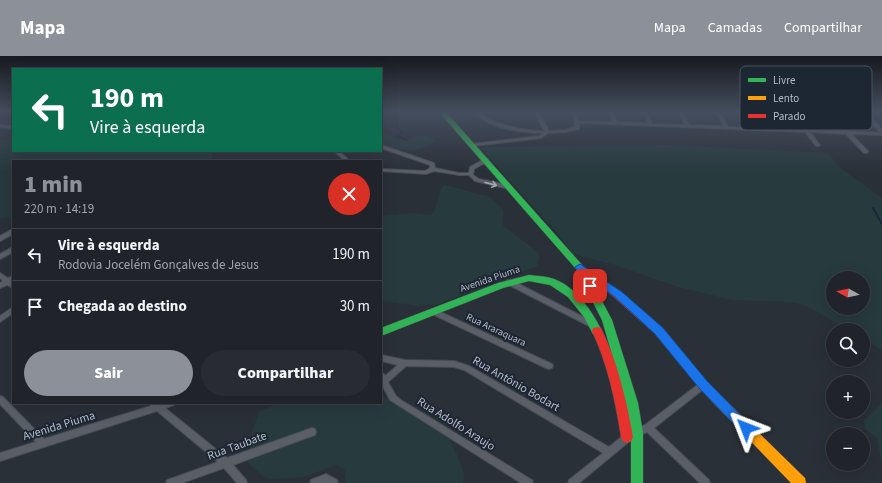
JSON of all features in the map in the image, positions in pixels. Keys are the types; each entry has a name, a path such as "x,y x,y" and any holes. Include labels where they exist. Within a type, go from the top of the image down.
{"street":[{"path":"461,132 580,267 618,295 659,331 703,385 800,483"},
{"path":"473,145 537,138 547,132"},
{"path":"807,132 818,145"},
{"path":"845,132 882,132"},
{"path":"845,132 866,152"},
{"path":"382,146 432,164 433,169"},
{"path":"337,152 347,160"},
{"path":"470,174 472,168 486,160"},
{"path":"382,170 426,173 433,169 458,174 470,174 478,180 509,186"},
{"path":"0,239 12,232"},
{"path":"0,257 12,250"},
{"path":"580,267 607,320 632,403 637,433 637,483"},
{"path":"0,275 11,282"},
{"name":"Avenida Piuma","path":"382,332 509,282 535,278 559,285 568,291 578,303 594,325 603,342 614,372 627,437"},
{"path":"0,286 11,282"},
{"path":"509,282 594,325"},
{"path":"0,318 12,311"},
{"name":"Rua Araraquara","path":"434,312 549,366"},
{"name":"Rua Antônio Bodart","path":"382,358 405,363 454,364 466,368 609,452"},
{"path":"383,378 405,363"},
{"name":"Rua Adolfo Araujo","path":"383,378 393,398 398,402 529,483"},
{"path":"572,483 627,437 648,428 703,385"},
{"path":"0,399 43,444"},
{"path":"156,405 226,463 244,483"},
{"name":"Avenida Piuma","path":"0,457 43,444 156,405"},
{"path":"648,428 706,483"},
{"name":"Rua Taubate","path":"170,483 312,432"},
{"path":"314,483 322,478 330,480 334,483"}],"green space":[{"path":"382,132 402,141 407,141 413,137 426,135 435,141 416,150 395,148 382,143"},
{"path":"0,140 12,141 12,152 211,152 212,158 215,160 12,160 12,216 0,219"},
{"path":"672,145 829,153 837,165 882,198 882,350 870,343 870,323 836,323 809,307 792,302 732,300 678,287 615,265 573,254 556,231 504,175 481,147"},
{"path":"444,185 489,196 503,210 503,225 540,254 537,266 438,304 419,306 383,301 382,216 410,213 431,215 434,212 441,189"},
{"path":"382,396 386,397 449,439 464,473 463,483 345,483 345,470 336,465 304,477 274,479 264,477 248,463 252,432 259,412 276,404 382,404"},
{"path":"882,403 882,465 877,438 870,433 870,427 865,427 864,421 866,419 870,419 870,415"}],"waterway":[{"path":"402,132 398,136 407,140"},
{"path":"873,208 882,224"}],"traffic: fast":[{"path":"460,132 580,267 607,320 632,403 637,433 637,483"},
{"path":"382,332 501,285 529,278 552,282 571,294 587,314 597,331"}],"traffic: slow":[{"path":"686,364 703,385 800,483"}],"traffic: jam":[{"path":"580,267 618,295 659,331 686,364"},
{"path":"597,331 612,369 627,437"}],"route":[{"path":"590,286 580,267 639,312 659,331 703,385 746,428"}]}
